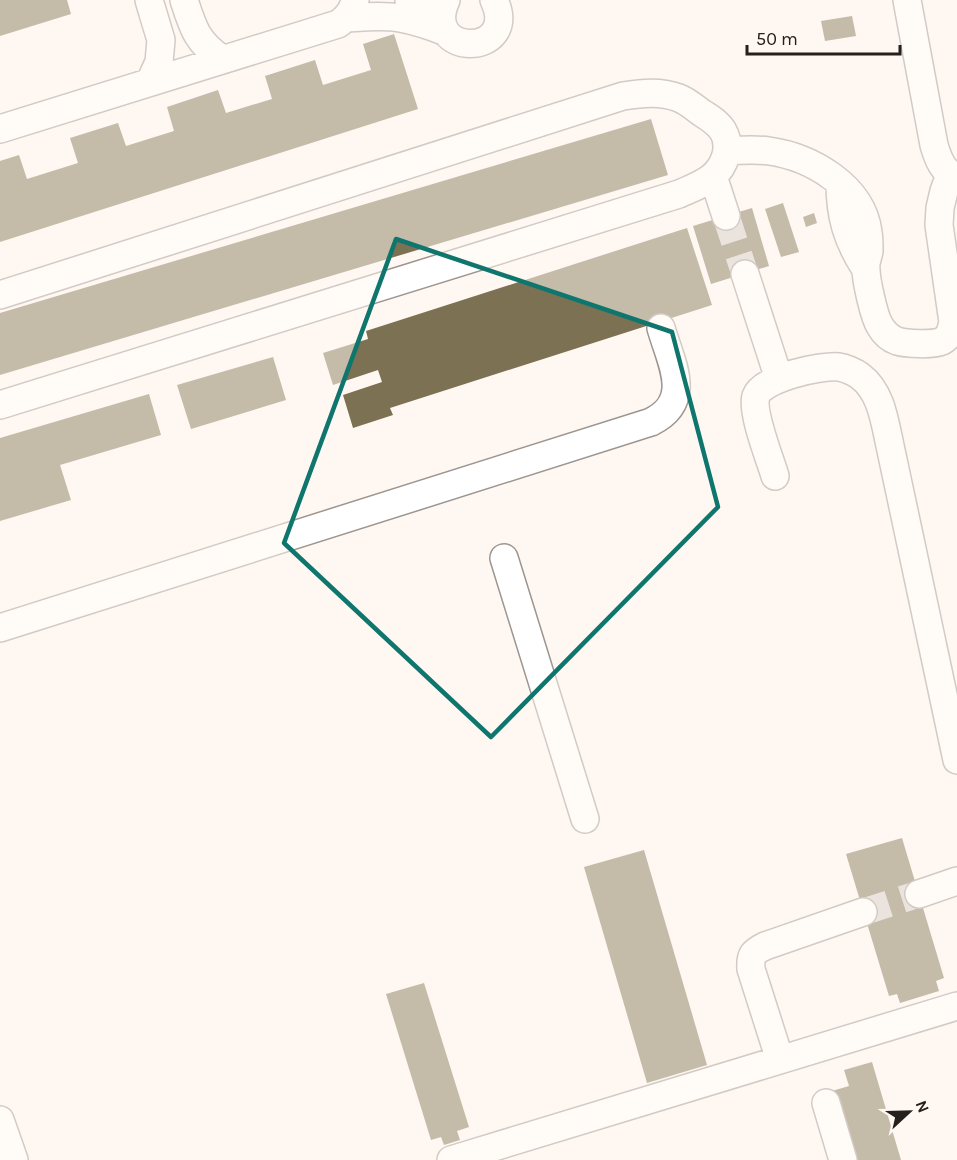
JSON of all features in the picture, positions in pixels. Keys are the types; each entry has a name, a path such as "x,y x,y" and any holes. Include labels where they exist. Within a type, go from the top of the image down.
{"lane":[{"path":"149,0 161,40 159,62 150,82"},
{"path":"184,0 200,39 210,51 222,59"},
{"path":"409,0 431,0"},
{"path":"446,0 442,9 442,21 446,32"},
{"path":"0,129 338,24 351,9 375,16 423,23 446,32 456,41 469,45 482,42 492,35 499,23 499,9 495,0"},
{"path":"728,151 767,150 787,154 824,171 840,183 842,219 855,253 865,268 874,313 879,325 886,335 898,341 934,344 944,340 951,333 953,322 939,225 942,199 954,177 939,162 934,145 907,0"},
{"path":"0,295 623,96 642,93 680,98 713,120 724,132 728,151 723,164 712,176 696,187 679,194 0,405"},
{"path":"712,176 726,216"},
{"path":"745,274 779,379"},
{"path":"0,628 651,422 661,417 669,409 675,399 677,388 661,328"},
{"path":"775,476 755,409 756,395 765,384 822,367 841,367 859,375 873,388 881,406 890,441 957,760"},
{"path":"504,558 585,819"},
{"path":"919,894 957,881"},
{"path":"780,1060 751,969 750,959 756,950 765,946 863,912"},
{"path":"451,1160 957,1006"},
{"path":"826,1103 843,1160"},
{"path":"0,1120 14,1160"}],"highlighted area":[{"path":"396,239 672,332 718,507 491,737 284,543"}],"building":[{"path":"0,0 67,0 71,14 0,36"},
{"path":"852,16 856,36 825,41 821,21"},
{"path":"394,34 418,109 0,242 0,161 19,155 27,179 78,163 70,138 118,123 126,146 174,131 167,107 218,90 226,113 272,99 265,76 315,60 323,85 371,70 363,44"},
{"path":"651,119 668,175 0,375 0,313"},
{"path":"783,203 799,252 781,257 765,209"},
{"path":"752,208 769,266 711,284 693,226"},
{"path":"814,213 817,223 806,227 803,217"},
{"path":"687,228 712,305 390,408 393,415 353,428 343,395 382,382 378,370 333,385 323,353 368,339 366,331"},
{"path":"273,357 286,400 191,429 177,385"},
{"path":"149,394 161,435 60,465 71,500 0,521 0,438"},
{"path":"902,838 944,978 936,981 939,991 900,1003 897,994 889,996 846,854"},
{"path":"644,850 707,1065 647,1083 584,867"},
{"path":"424,983 469,1127 457,1131 460,1140 444,1145 441,1137 431,1140 386,994"},
{"path":"872,1062 901,1160 852,1160 832,1091 849,1086 844,1070"}],"tunnel":[{"path":"726,216 745,274"},
{"path":"863,912 919,894"}]}
